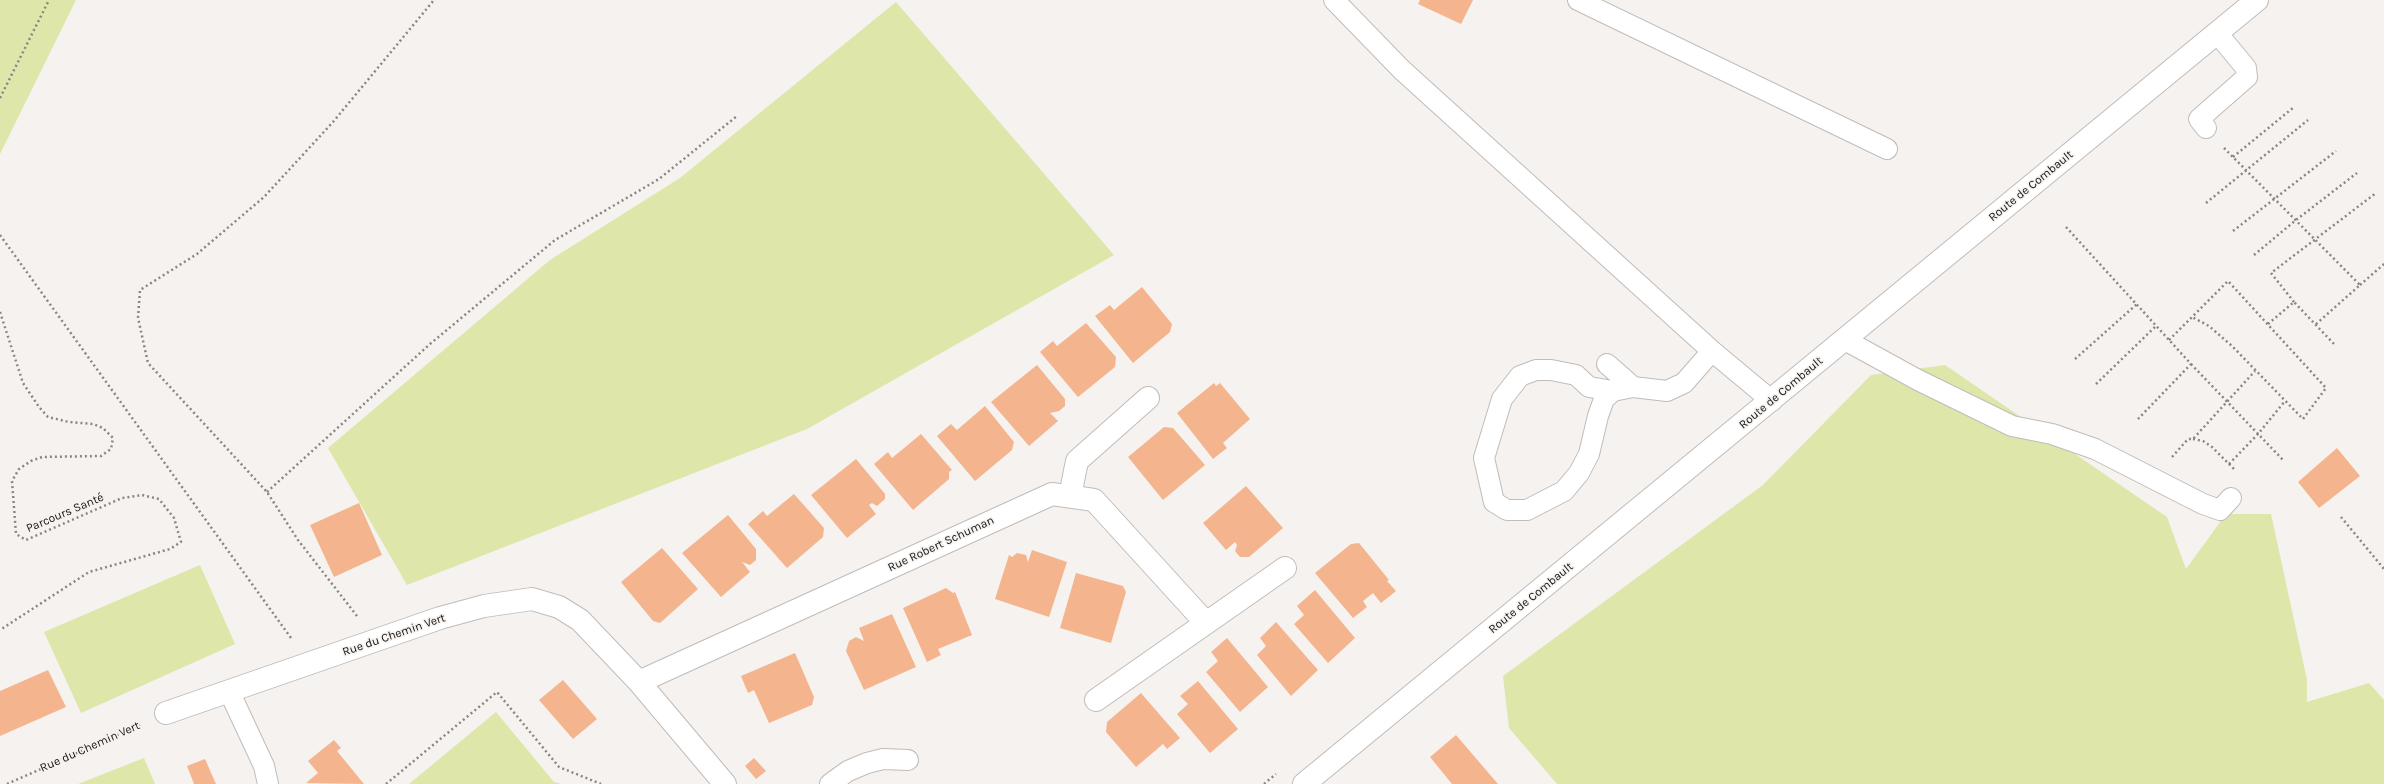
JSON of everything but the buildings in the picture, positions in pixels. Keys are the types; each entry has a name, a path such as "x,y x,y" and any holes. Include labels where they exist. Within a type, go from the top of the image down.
{"street":[{"name":"Route de Combault","path":"1304,784 1772,401 2257,0"},
{"path":"1070,496 1077,461 1148,398"},
{"name":"Rue Robert Schuman","path":"639,682 1052,494 1094,500 1206,623"},
{"path":"1096,700 1285,568"},
{"name":"Rue du Chemin Vert","path":"166,713 367,643 484,606 532,599 559,607 580,620 639,682 725,784"}],"lane":[{"path":"1334,0 1402,70 1712,351 1772,401"},
{"path":"1578,0 1887,149"},
{"path":"2206,128 2199,119 2247,77 2246,68 2217,33"},
{"path":"1845,340 1918,380 2012,426 2052,434 2095,449 2203,504 2220,510 2231,498"},
{"path":"1613,391 1604,399 1598,416 1589,454 1579,473 1564,491 1527,510 1507,510 1494,502 1484,458 1502,399 1520,376 1536,370 1551,370 1576,375 1589,387 1613,391 1633,387 1667,391 1684,383 1712,351"},
{"path":"1607,364 1633,387"},
{"path":"229,691 264,766 268,784"},
{"path":"830,784 848,771 867,763 883,759 908,760"}],"path":[{"path":"0,98 49,0"},
{"path":"367,643 357,616 298,540 266,492 148,363 138,318 140,290 197,254 264,197 333,122 434,0"},
{"path":"2233,156 2294,107"},
{"path":"266,492 430,344 555,240 659,180 737,116"},
{"path":"2206,203 2308,120"},
{"path":"2206,128 2360,285"},
{"path":"2233,231 2336,151"},
{"path":"2254,255 2296,220 2357,173"},
{"path":"2334,344 2294,302 2271,273 2376,193"},
{"path":"2066,227 2191,364 2284,461"},
{"path":"0,235 289,635 306,665"},
{"path":"2315,325 2384,264"},
{"path":"2169,340 2228,280 2326,388 2303,419 2224,338 2201,321 2192,317"},
{"path":"2268,324 2294,302"},
{"path":"2075,359 2137,304"},
{"name":"Parcours Santé","path":"0,312 23,383 39,407 48,417 57,420 93,424 103,428 112,438 111,449 101,456 76,454 42,457 31,461 19,469 12,481 16,534 26,540 122,498 142,495 159,499 174,518 181,542 170,549 89,572 0,630"},
{"path":"2096,384 2156,326"},
{"path":"2138,419 2191,364"},
{"path":"2193,439 2226,400 2255,371"},
{"path":"2229,464 2258,434 2285,401"},
{"path":"2154,479 2181,445 2188,439 2203,441 2212,447 2239,474 2241,483 2231,498"},
{"path":"2342,516 2384,569"},
{"path":"386,784 497,692 559,767 601,784"},
{"name":"Rue du Chemin Vert","path":"7,784 166,713"}],"green space":[{"path":"0,0 76,0 0,154"},
{"path":"896,2 1114,255 807,429 407,585 328,448 550,260 680,178"},
{"path":"1945,365 2167,517 2186,569 2226,514 2271,514 2307,680 2307,702 2369,683 2384,700 2384,784 1557,784 1509,728 1503,676 1763,485 1871,375"},
{"path":"200,565 235,644 81,713 44,632"},
{"path":"496,712 554,782 562,784 409,784"},
{"path":"144,758 155,784 78,784"}]}
